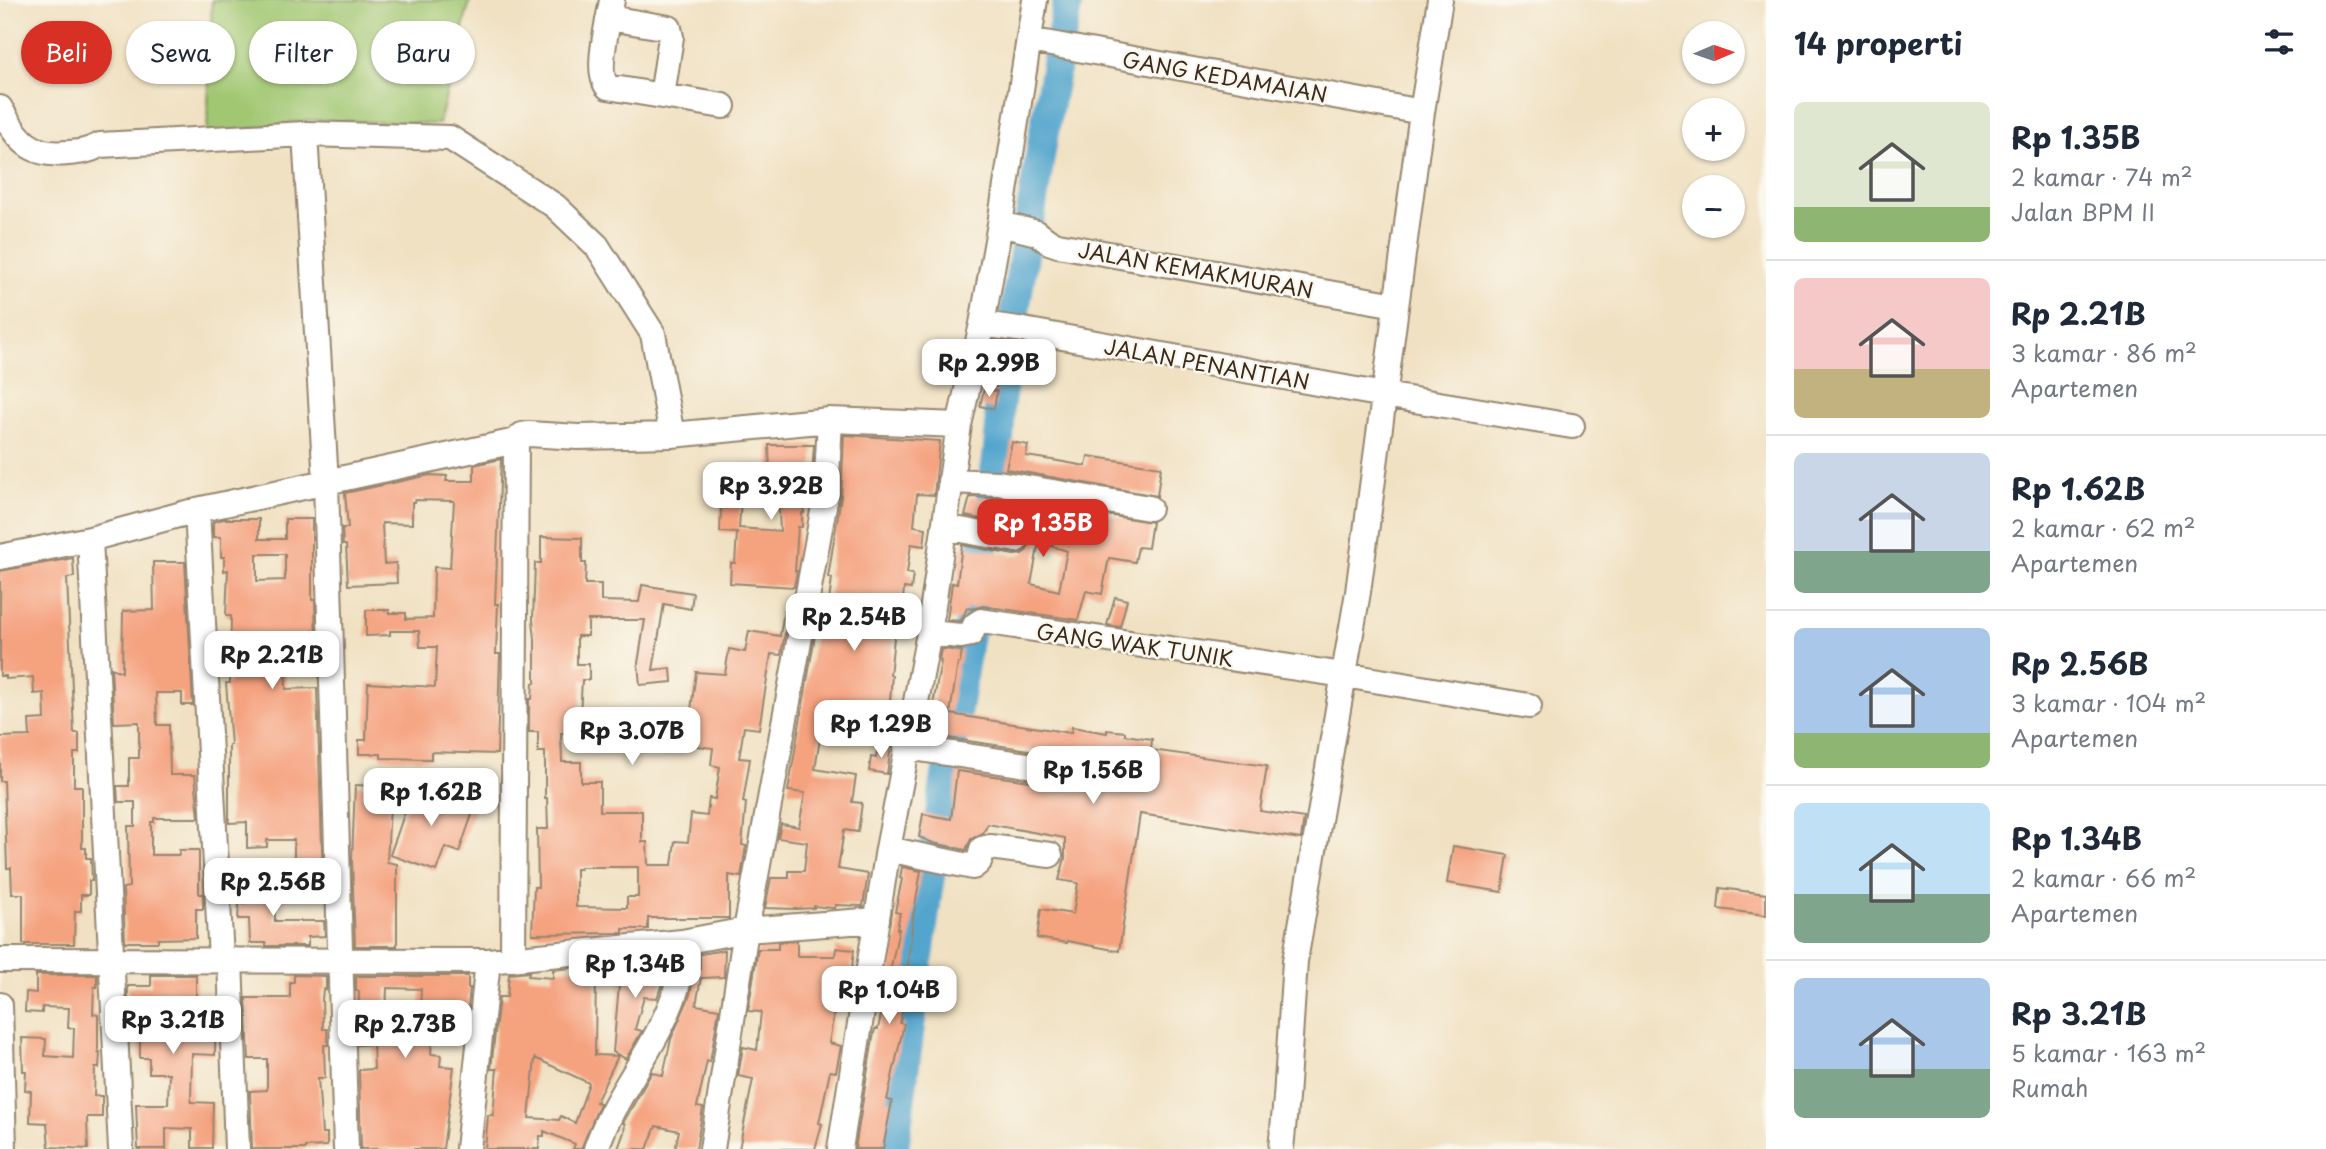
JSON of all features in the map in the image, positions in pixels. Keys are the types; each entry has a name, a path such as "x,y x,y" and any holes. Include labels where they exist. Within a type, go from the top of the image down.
{"street":[{"path":"840,1149 888,849 929,633 959,425 982,324 1020,228 1050,44 1035,0"},
{"path":"1281,1149 1295,961 1350,676 1358,592 1391,396 1396,305 1440,0"},
{"path":"662,96 669,28 610,9 601,70 603,82 608,87 662,96 723,106"},
{"name":"GANG KEDAMAIAN","path":"1050,44 1422,112"},
{"path":"0,108 15,133 29,147 44,153 86,152 100,145 305,134 450,138 555,206 597,246 653,334 672,435"},
{"path":"305,134 326,482 346,1149"},
{"name":"JALAN KEMAKMURAN","path":"1020,228 1058,245 1396,305"},
{"name":"JALAN PENANTIAN","path":"982,324 1572,426"},
{"path":"712,1149 746,930 826,495 830,420"},
{"path":"0,557 90,539 197,510 516,441 522,435 529,434 578,437 672,435 830,420 959,425"},
{"path":"513,959 516,441"},
{"path":"950,481 992,483 1149,508"},
{"path":"197,510 237,1149"},
{"path":"944,527 1016,540"},
{"path":"90,539 121,1149"},
{"name":"GANG WAK TUNIK","path":"929,633 966,635 981,621 1350,676"},
{"path":"1350,676 1529,706"},
{"path":"906,747 1061,770"},
{"path":"888,849 974,867 979,862 982,849 990,847 1049,855"},
{"path":"0,966 0,960 110,958 488,961 682,942 746,930 877,920"},
{"path":"596,1149 609,1115 666,1016 677,988 682,942"},
{"path":"468,1149 488,961"},
{"path":"0,1004 4,1149"}],"green space":[{"path":"212,0 470,0 465,21 371,21 371,84 449,84 439,124 309,120 207,135 209,84 235,84 235,21 211,21"}],"building":[{"path":"993,341 1006,342 996,387 984,384"},
{"path":"984,389 997,391 994,409 980,406"},
{"path":"844,435 940,441 934,495 917,494 914,526 926,528 924,546 911,544 907,573 913,574 911,589 904,588 903,601 898,600 890,675 890,702 898,703 895,719 879,716 877,727 841,722 838,741 820,738 815,769 856,776 852,802 862,803 858,832 844,830 838,869 868,874 863,906 765,908 771,878 789,878 789,871 804,871 807,842 778,838 781,824 799,827 805,793 788,791 817,624 826,625 832,578 828,577 841,496"},
{"path":"1012,442 1028,445 1026,456 1086,466 1088,456 1161,467 1157,496 1006,469"},
{"path":"769,445 814,445 812,475 806,474 802,527 798,527 794,587 730,583 731,563 735,563 737,533 720,532 722,484 742,486 739,528 780,531 777,474 770,474"},
{"path":"501,459 495,604 498,604 496,654 500,654 497,754 431,752 431,759 381,758 381,754 359,754 359,740 366,740 368,683 435,687 437,647 420,647 419,631 390,631 390,635 366,636 366,610 406,613 406,619 433,618 434,567 450,568 454,501 415,500 412,502 412,524 382,523 384,564 396,563 397,583 348,585 346,545 343,545 342,528 348,528 345,493 430,475 447,476 446,481 474,481 474,465"},
{"path":"970,497 996,498 1152,522 1148,548 1138,547 1135,562 1109,558 1102,594 1086,591 1078,620 983,606 967,608 961,621 947,620 952,583 957,584 962,545 1014,555 1022,554 1030,543 1030,534 1019,526 965,516","holes":["1039,542 1067,551 1059,591 1031,584"]},
{"path":"224,519 259,519 259,539 285,539 285,519 312,519 312,600 315,600 316,643 285,644 286,689 317,688 323,879 284,882 284,866 294,866 294,840 267,840 267,847 247,848 247,822 229,823 231,745 226,683 230,683 231,616 226,616 228,570 224,571 224,557 221,557 221,537 213,537 213,522","holes":["257,554 285,554 285,580 257,581"]},
{"path":"541,537 582,538 582,563 586,563 585,584 601,584 601,601 639,602 642,585 693,593 691,609 664,604 653,670 671,668 672,682 640,685 638,663 645,620 588,620 588,636 577,636 577,664 589,664 589,680 582,680 579,733 561,733 562,762 581,762 581,782 600,782 600,811 642,811 642,842 647,842 648,865 672,865 675,841 688,842 691,814 707,816 709,798 715,799 720,767 711,765 713,748 689,745 696,672 725,674 729,649 745,652 749,631 780,636 784,611 789,612 781,655 771,654 759,729 744,727 739,758 750,759 743,802 746,803 742,845 746,846 741,877 729,875 729,918 648,918 648,929 623,929 623,933 532,934 534,887 538,887 537,829 548,829 545,752 538,752 538,732 529,732 529,699 532,699 535,683 535,563 541,563","holes":["638,867 638,897 627,897 627,908 576,907 576,869"]},
{"path":"73,558 74,577 67,578 74,733 79,733 79,753 74,753 74,786 82,786 82,848 86,848 86,858 91,858 92,881 89,881 89,895 81,895 81,911 75,911 74,944 23,944 23,894 12,894 11,868 7,868 4,781 0,781 0,737 30,736 29,720 45,719 44,693 34,694 33,677 6,679 6,676 0,676 0,571"},
{"path":"153,562 185,562 193,705 182,705 182,693 156,693 157,725 169,725 170,775 195,775 199,818 154,818 154,822 151,822 151,855 179,855 179,850 199,850 199,894 203,894 203,909 196,909 196,938 125,942 123,888 129,887 128,826 135,826 135,802 118,802 117,786 129,786 129,758 139,758 139,722 114,723 111,668 122,672 123,611 154,610"},
{"path":"1115,597 1127,600 1120,627 1107,625"},
{"path":"941,649 962,651 950,714 1071,733 1072,727 1107,733 1107,730 1125,732 1125,735 1152,739 1151,750 1267,766 1260,811 1304,818 1301,839 1140,814 1119,951 1037,938 1041,909 1073,914 1078,883 1059,880 1065,858 1065,838 988,824 983,833 971,839 966,850 919,837 923,814 951,819 957,771 1060,785 1072,780 1076,773 1075,765 1063,755 934,736 935,723 930,722"},
{"path":"878,744 891,746 887,774 869,771 871,757 876,758"},
{"path":"355,785 391,787 387,862 397,864 397,946 355,946 352,860"},
{"path":"414,786 475,806 459,852 445,847 436,871 390,855"},
{"path":"1453,846 1508,855 1502,892 1447,883"},
{"path":"902,867 921,871 900,1004 904,1004 900,1023 904,1024 887,1100 892,1101 883,1149 855,1149 873,1038 875,1029 878,1029 899,929 900,913 895,912"},
{"path":"247,878 274,878 275,921 324,921 325,936 308,937 308,946 266,946 266,943 250,943 249,919 238,919 239,904 245,904"},
{"path":"1720,888 1766,894 1766,915 1718,909"},
{"path":"797,941 797,956 835,956 836,948 854,950 848,1002 836,1001 829,1043 841,1046 836,1072 830,1071 819,1123 822,1124 815,1149 739,1149 753,1079 738,1076 743,1047 757,1050 761,1012 748,1011 758,949 778,949 778,942"},
{"path":"725,950 724,977 701,978 696,1005 719,1009 710,1062 707,1061 697,1107 703,1108 696,1149 675,1149 679,1131 656,1126 647,1149 618,1149 624,1132 623,1123 652,1072 663,1076 671,1039 690,995 695,970 700,971 700,954"},
{"path":"666,959 657,998 644,997 635,1029 642,1031 626,1059 613,1052 621,963"},
{"path":"596,965 595,1055 618,1056 596,1102 600,1103 581,1149 573,1149 575,1144 544,1131 544,1136 540,1136 539,1149 485,1149 488,1115 493,1115 497,1069 491,1069 499,997 507,997 509,974 529,972 528,976 553,978 553,970","holes":["535,1058 589,1083 575,1123 561,1116 559,1120 529,1118"]},
{"path":"36,975 97,975 93,1014 98,1015 100,1052 99,1068 95,1068 94,1096 102,1096 102,1117 87,1117 88,1149 49,1147 47,1123 30,1122 31,1091 25,1090 22,1038 46,1039 45,1056 73,1058 74,1028 68,1028 69,1008 42,1007 42,1013 25,1012 26,992 36,993"},
{"path":"151,975 196,975 196,1001 216,1002 215,1055 192,1054 191,1102 213,1103 212,1148 192,1148 192,1129 166,1128 166,1149 138,1149 136,1104 168,1104 169,1073 149,1073 149,1058 140,1058 140,1039 133,1039 133,1000 128,1000 128,986 151,986"},
{"path":"294,975 326,976 326,990 323,989 322,1000 323,1029 327,1029 328,1045 324,1045 325,1078 318,1078 322,1133 327,1133 327,1146 305,1149 252,1149 250,1091 267,1090 267,1059 249,1059 246,998 290,998 290,982 294,982"},
{"path":"356,976 468,976 468,1007 449,1006 448,1021 433,1020 431,1054 441,1055 440,1066 454,1067 443,1149 361,1149 359,1070 374,1069 373,1044 358,1045 359,991 356,991","holes":["387,988 421,989 419,1035 385,1037"]}],"waterway":[{"path":"894,1149 927,895 997,459 999,408 1068,0"}]}
